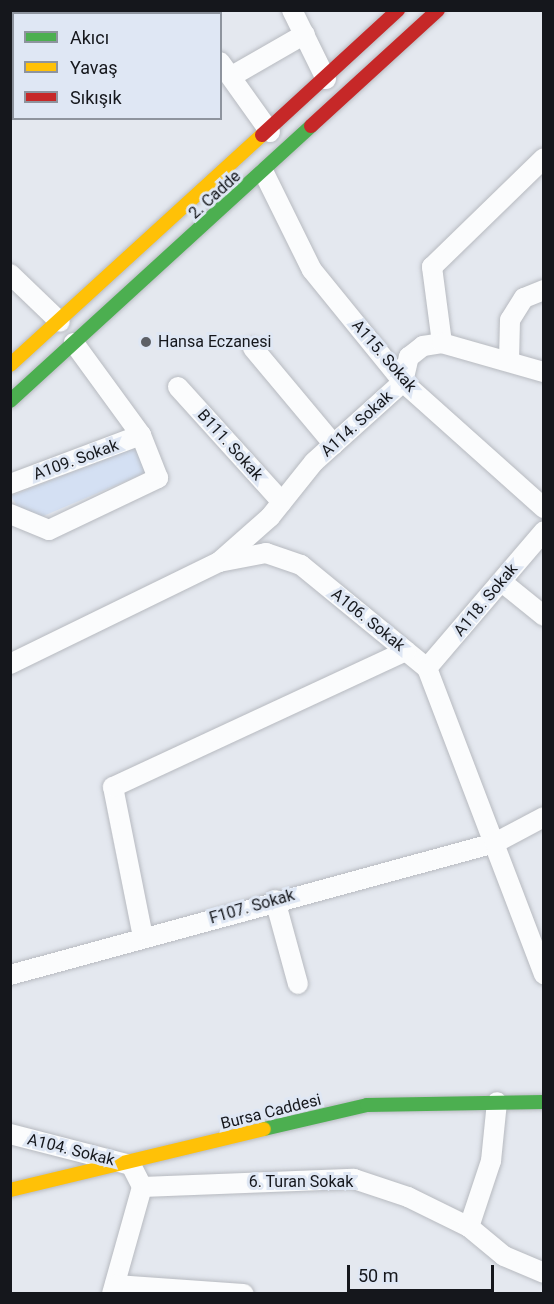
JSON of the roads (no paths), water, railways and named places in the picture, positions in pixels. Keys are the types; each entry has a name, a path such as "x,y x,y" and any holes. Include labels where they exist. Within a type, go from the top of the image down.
{"main road":[{"name":"2. Cadde","path":"10,365 270,132 398,10"},
{"name":"2. Cadde","path":"10,401 264,173 438,10"},
{"name":"Bursa Caddesi","path":"10,1190 131,1165 367,1105 543,1102"}],"street":[{"path":"292,10 326,79"},
{"path":"270,132 226,69 305,34"},
{"path":"543,158 432,267 442,343 543,372"},
{"name":"A115. Sokak","path":"264,173 312,270 404,382 543,508"},
{"path":"10,274 60,322"},
{"path":"509,361 510,320 524,298 543,290"},
{"path":"10,514 49,530 158,478 141,435 74,343"},
{"name":"A114. Sokak","path":"219,562 282,502 334,445 404,382 410,357 423,346 442,343"},
{"path":"253,348 334,445"},
{"name":"B111. Sokak","path":"178,387 282,502"},
{"name":"A109. Sokak","path":"10,484 141,435"},
{"name":"A118. Sokak","path":"427,668 543,531"},
{"name":"A106. Sokak","path":"10,664 219,562 266,553 301,565 427,668 543,974"},
{"path":"502,582 543,616"},
{"path":"143,937 113,787 406,651"},
{"name":"F107. Sokak","path":"10,975 275,900 495,843 543,817"},
{"path":"275,900 298,984"},
{"path":"469,1227 491,1161 497,1102"},
{"name":"A104. Sokak","path":"10,1134 131,1165"},
{"path":"131,1165 142,1187 113,1289 244,1293"},
{"name":"6. Turan Sokak","path":"142,1187 354,1179 408,1197 469,1227 504,1256 543,1273"}],"place":[{"name":"Hansa Eczanesi","path":"146,342"}]}
